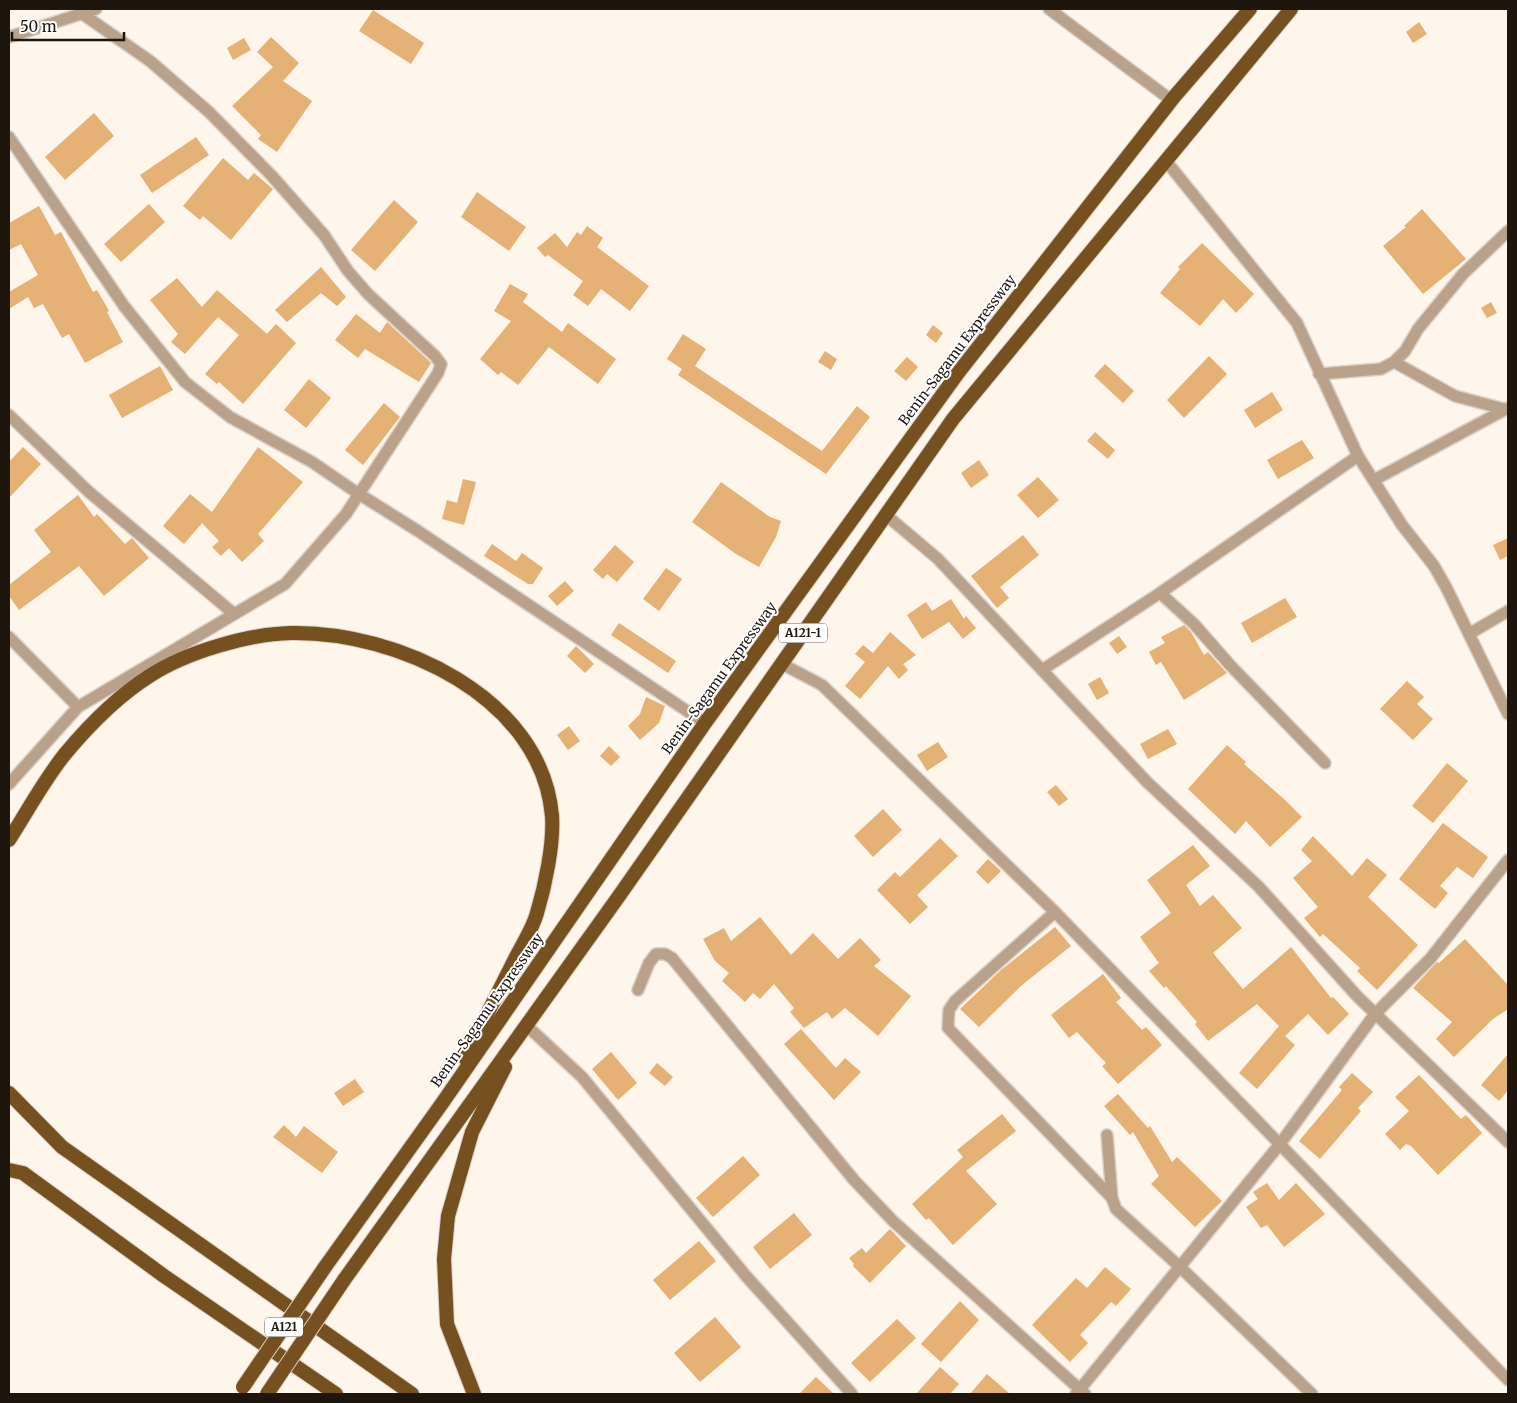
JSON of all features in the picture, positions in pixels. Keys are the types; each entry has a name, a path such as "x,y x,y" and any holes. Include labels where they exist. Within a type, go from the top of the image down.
{"highway":[{"name":"Benin-Sagamu Expressway","path":"241,1391 325,1267 443,1102 705,723 958,373 1171,100 1250,9"},
{"name":"A121-1","path":"344,1280 782,664 953,419 1291,9"},
{"path":"9,840 64,754 120,696 153,673 190,656 244,639 282,634 342,638 387,646 426,662 473,688 496,707 521,736 537,765 548,792 552,818 548,857 537,915 443,1102"},
{"path":"474,1394 447,1324 444,1259 448,1216 472,1132 526,1025"},
{"path":"9,1093 62,1147 412,1394"},
{"path":"9,1170 23,1173 164,1276 336,1394"},
{"name":"A121","path":"267,1394 344,1280"}],"street":[{"path":"9,38 96,9"},
{"path":"1055,10 1171,100"},
{"path":"9,784 78,707 285,584 346,514 438,373 441,364 436,356 368,294 348,271 324,235 272,176 209,112 150,61 81,14"},
{"path":"9,137 124,306 185,382 230,417 312,462 705,723"},
{"path":"1166,161 1296,323 1358,456 1402,525 1434,566 1508,714"},
{"path":"1319,374 1381,369 1394,362 1405,351 1418,329 1463,274 1508,231"},
{"path":"1394,362 1455,396 1506,408"},
{"path":"1374,480 1506,408"},
{"path":"9,415 89,492 233,614"},
{"path":"1042,670 1160,593 1358,456"},
{"path":"886,515 938,559 1147,782 1259,887 1375,1014 1508,1142"},
{"path":"1160,593 1194,624 1230,665 1325,762"},
{"path":"1469,634 1508,611"},
{"path":"9,637 78,707"},
{"path":"782,664 822,685 1055,912 1508,1379"},
{"path":"638,990 656,954 665,954 672,958 893,1221 1081,1393 1280,1144 1375,1014 1437,951 1508,860"},
{"path":"1055,912 955,1001 950,1010 948,1028 1112,1198"},
{"path":"526,1025 582,1077 746,1276 852,1394"},
{"path":"1107,1135 1112,1198 1116,1209 1180,1267 1312,1394"}],"building":[{"path":"373,10 424,43 411,64 359,31"},
{"path":"1419,22 1427,34 1413,43 1406,32"},
{"path":"271,37 299,63 283,81 312,101 277,152 258,139 261,135 232,106 273,67 257,52"},
{"path":"244,38 251,50 233,60 227,48"},
{"path":"94,113 114,136 65,180 45,157"},
{"path":"196,137 209,155 152,193 140,175"},
{"path":"223,158 248,180 254,173 273,189 231,240 203,216 200,220 183,206"},
{"path":"477,192 526,227 509,251 461,217"},
{"path":"394,200 418,222 375,271 351,250"},
{"path":"149,204 165,222 121,262 104,244"},
{"path":"39,206 55,235 61,232 93,292 97,290 123,342 85,363 69,334 62,338 43,304 34,308 28,297 9,309 9,292 38,275 21,244 9,250 9,223"},
{"path":"1422,209 1466,259 1423,294 1383,246 1406,227 1404,226"},
{"path":"587,226 603,238 597,247 649,286 630,311 601,289 588,306 573,295 583,281 548,255 545,257 537,248 555,233 567,247 577,232 581,235"},
{"path":"1202,243 1254,294 1236,313 1223,299 1200,326 1160,293 1180,269 1178,267"},
{"path":"321,267 346,297 337,306 321,293 287,322 275,310"},
{"path":"177,278 202,307 217,290 267,334 276,324 296,343 243,404 219,382 217,384 205,374 239,335 218,317 185,354 171,342 178,334 150,300"},
{"path":"510,284 528,294 523,302 562,332 568,323 616,359 598,384 549,347 518,385 501,372 498,375 480,359 511,321 494,311"},
{"path":"1491,302 1497,313 1487,318 1481,308"},
{"path":"356,314 380,333 387,322 431,363 419,382 365,349 358,358 335,340"},
{"path":"933,325 943,333 936,343 926,335"},
{"path":"683,334 706,349 695,366 822,451 857,406 870,417 826,474 678,375 682,369 667,359"},
{"path":"825,351 837,359 831,370 818,362"},
{"path":"1209,356 1227,374 1184,418 1167,400"},
{"path":"907,357 918,367 906,381 894,371"},
{"path":"1105,364 1134,391 1123,403 1094,376"},
{"path":"160,366 173,390 122,418 109,395"},
{"path":"309,379 331,398 306,428 284,410"},
{"path":"1272,392 1283,410 1255,428 1244,410"},
{"path":"384,403 400,417 363,465 345,450"},
{"path":"1095,432 1115,450 1108,459 1087,441"},
{"path":"1302,440 1314,458 1278,479 1267,460"},
{"path":"23,447 41,464 9,498 9,462"},
{"path":"258,447 303,482 258,534 264,541 242,562 229,548 221,556 212,547 219,541 202,523 184,544 163,526 190,494 212,512"},
{"path":"979,460 989,475 971,488 961,473"},
{"path":"1038,477 1059,500 1038,518 1017,495"},
{"path":"463,479 476,482 464,525 442,519 447,500 457,503"},
{"path":"721,482 770,517 781,521 776,537 759,567 736,554 692,522"},
{"path":"78,495 94,517 97,514 125,544 132,538 149,558 104,596 79,566 19,610 9,596 9,585 51,552 34,530"},
{"path":"1023,535 1039,555 1000,587 1009,598 997,608 971,576"},
{"path":"1508,538 1508,556 1500,560 1493,545"},
{"path":"492,544 516,561 522,553 543,568 533,584 528,584 484,556"},
{"path":"615,545 634,562 617,582 607,574 603,579 593,570"},
{"path":"666,568 682,579 659,611 643,599"},
{"path":"565,581 574,591 557,606 548,596"},
{"path":"1285,598 1297,617 1252,643 1241,623"},
{"path":"951,599 964,619 966,616 976,628 963,639 949,622 922,639 907,615 926,602 932,611"},
{"path":"619,623 676,661 668,673 611,635"},
{"path":"1184,625 1191,632 1204,655 1208,652 1227,673 1184,700 1161,662 1156,665 1149,652 1165,643 1161,637"},
{"path":"890,632 916,655 903,664 908,670 899,679 888,666 860,699 845,686 865,662 855,654 863,645 873,653"},
{"path":"1119,636 1127,647 1117,654 1109,643"},
{"path":"576,646 594,664 585,673 567,656"},
{"path":"1100,677 1109,693 1097,700 1088,684"},
{"path":"1407,681 1424,697 1417,704 1433,719 1413,740 1380,709"},
{"path":"646,697 665,706 659,723 640,740 628,726 640,714"},
{"path":"569,726 580,741 568,750 557,735"},
{"path":"1168,729 1177,744 1148,759 1140,744"},
{"path":"938,742 948,757 927,771 917,755"},
{"path":"1227,745 1246,762 1244,764 1302,817 1270,847 1246,821 1235,834 1188,789"},
{"path":"609,746 620,757 611,766 600,756"},
{"path":"1447,763 1468,781 1433,823 1412,806"},
{"path":"1056,785 1068,799 1059,806 1047,792"},
{"path":"883,809 902,830 873,857 854,836"},
{"path":"1443,823 1488,857 1473,878 1457,867 1440,886 1448,893 1435,909 1399,879"},
{"path":"1313,836 1352,876 1367,858 1387,875 1368,897 1418,945 1377,990 1357,971 1360,968 1323,934 1320,937 1304,918 1318,907 1293,878 1312,861 1301,850"},
{"path":"940,838 958,856 917,895 928,907 910,924 877,890 895,872 900,877"},
{"path":"1193,845 1210,866 1186,885 1200,906 1213,895 1242,928 1213,953 1243,989 1291,947 1331,998 1333,997 1349,1014 1328,1035 1308,1014 1285,1036 1295,1045 1257,1089 1239,1073 1279,1026 1257,1004 1208,1041 1195,1024 1197,1022 1166,986 1164,988 1149,971 1159,963 1140,937 1171,913 1147,880"},
{"path":"988,859 1001,871 988,884 976,872"},
{"path":"760,917 791,955 813,933 838,959 860,938 881,960 874,966 911,996 878,1036 845,1008 832,1019 827,1012 804,1028 790,1012 794,1008 774,984 760,999 753,993 745,1002 722,981 729,973 715,961 703,939 724,928 731,941"},
{"path":"1055,927 1071,946 1022,985 979,1027 960,1009 1001,970"},
{"path":"1465,939 1508,985 1508,1009 1493,1019 1454,1057 1436,1039 1452,1022 1413,988 1437,962 1439,963"},
{"path":"1103,974 1121,998 1116,1002 1142,1030 1146,1027 1162,1045 1118,1084 1102,1066 1106,1063 1077,1032 1069,1038 1051,1015"},
{"path":"801,1029 836,1068 845,1058 861,1072 834,1100 784,1044"},
{"path":"611,1052 637,1083 618,1100 592,1069"},
{"path":"1508,1054 1508,1090 1499,1101 1481,1085"},
{"path":"657,1063 673,1077 665,1086 649,1073"},
{"path":"1352,1073 1373,1092 1358,1108 1361,1111 1320,1159 1299,1141 1342,1090 1339,1087"},
{"path":"1419,1075 1461,1119 1466,1115 1482,1133 1438,1175 1411,1146 1406,1144 1400,1150 1385,1134 1409,1111 1395,1097"},
{"path":"355,1079 364,1092 343,1106 334,1093"},
{"path":"1118,1094 1148,1128 1150,1126 1172,1162 1177,1157 1222,1201 1195,1227 1151,1184 1159,1176 1133,1132 1130,1135 1104,1106"},
{"path":"1002,1114 1016,1131 966,1171 997,1204 953,1245 929,1218 926,1220 912,1204 963,1157 957,1150"},
{"path":"284,1125 296,1137 304,1126 338,1152 322,1173 273,1137"},
{"path":"743,1156 760,1175 713,1217 696,1198"},
{"path":"1267,1183 1279,1200 1296,1183 1325,1214 1284,1247 1267,1225 1261,1228 1246,1207 1258,1199 1253,1192"},
{"path":"794,1213 812,1235 770,1269 753,1247"},
{"path":"890,1229 906,1246 870,1283 853,1266 854,1264 849,1258 862,1248 866,1253"},
{"path":"699,1241 716,1261 670,1300 653,1280"},
{"path":"1105,1267 1131,1289 1116,1306 1111,1302 1080,1335 1088,1343 1070,1362 1032,1325 1076,1278 1087,1288"},
{"path":"960,1301 979,1320 941,1362 921,1344"},
{"path":"715,1317 741,1347 700,1382 674,1353"},
{"path":"897,1319 916,1338 870,1382 851,1363"},
{"path":"940,1367 959,1384 950,1394 916,1394"},
{"path":"987,1374 1010,1394 970,1394"},
{"path":"816,1377 834,1394 799,1394"}]}
